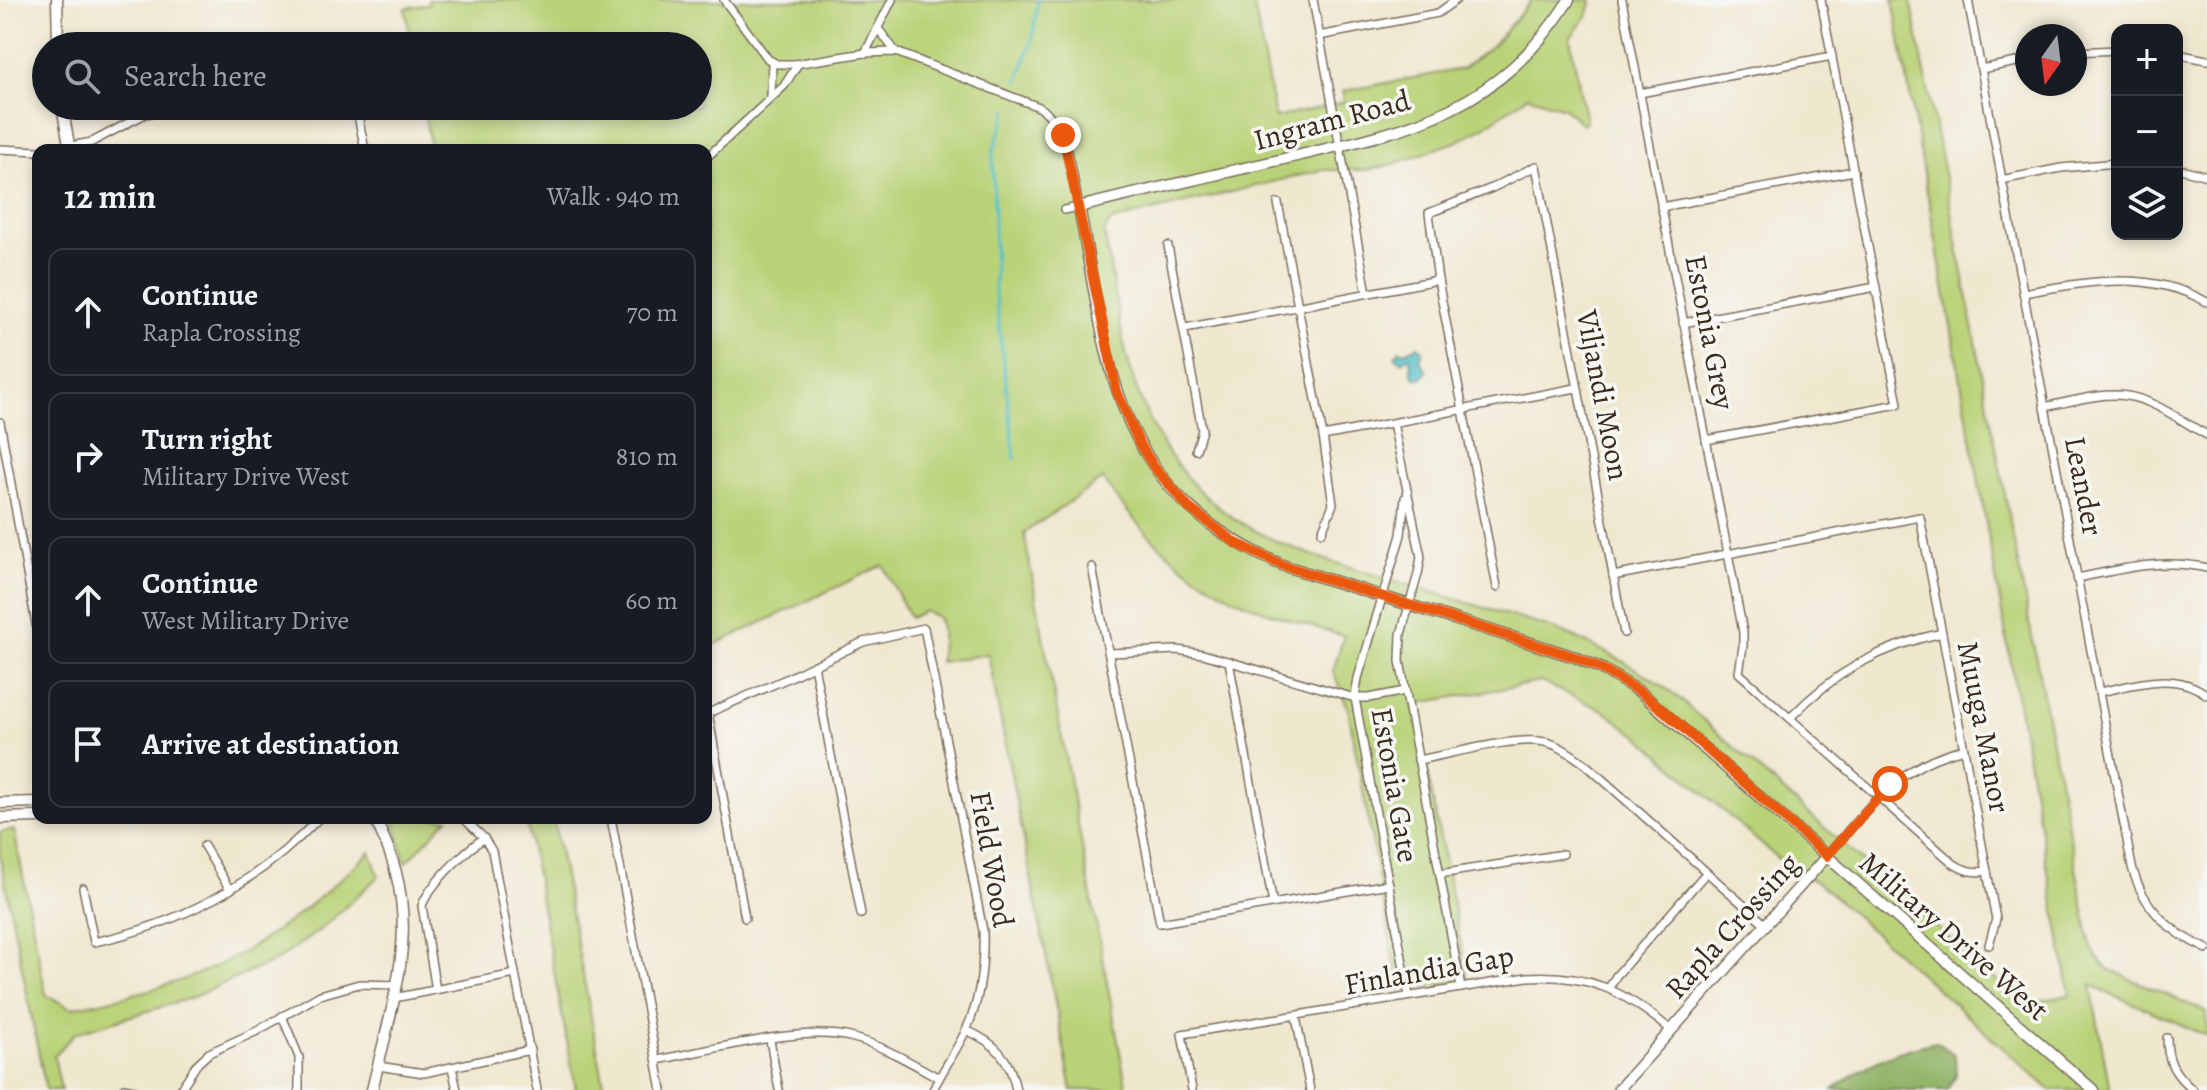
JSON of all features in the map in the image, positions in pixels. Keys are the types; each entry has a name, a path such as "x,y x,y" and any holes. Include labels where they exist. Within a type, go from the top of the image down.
{"street":[{"path":"57,0 58,32"},
{"path":"724,0 772,62 798,64 865,53 896,52 1039,107 1050,114 1063,135 1079,207"},
{"path":"865,53 892,0"},
{"path":"1313,0 1367,293"},
{"path":"1319,36 1438,13 1456,0"},
{"name":"Ingram Road","path":"1064,210 1340,145 1407,128 1436,117 1470,100 1510,70 1551,28 1569,0"},
{"name":"Estonia Grey","path":"1622,0 1743,632 1739,673 1790,718"},
{"path":"1706,440 1898,404 1821,0"},
{"name":"Leander","path":"1968,0 2132,867 2139,888 2166,925 2207,949"},
{"path":"879,30 896,52"},
{"path":"2087,51 2111,50"},
{"path":"2183,55 2207,60"},
{"path":"1640,93 1832,56"},
{"path":"771,97 772,62"},
{"path":"1981,69 2015,62"},
{"path":"712,152 784,86 798,64"},
{"path":"64,120 68,144"},
{"path":"81,144 105,136 134,120"},
{"path":"359,120 364,144"},
{"path":"0,149 32,151"},
{"path":"2001,180 2061,168 2111,164"},
{"name":"Viljandi Moon","path":"1438,280 1429,213 1492,188 1536,166 1624,633"},
{"path":"2183,170 2207,176"},
{"path":"1661,207 1854,171"},
{"path":"1278,203 1333,504 1322,532"},
{"name":"Military Drive West","path":"1079,207 1113,380 1126,417 1154,467 1189,508 1236,543 1282,565 1533,642 1604,670 1640,692 2093,1090"},
{"path":"1168,246 1202,430 1196,450"},
{"path":"2023,293 2082,282 2125,279 2164,285 2207,302"},
{"path":"1185,328 1438,280 1497,587"},
{"path":"1683,323 1876,287"},
{"path":"1323,436 1576,388"},
{"path":"2044,407 2102,396 2128,396 2142,400 2207,435"},
{"path":"0,422 32,601"},
{"name":"Estonia Gate","path":"1393,423 1421,557 1401,634 1400,661 1461,988"},
{"name":"Estonia Gate","path":"1406,491 1401,535 1358,678 1355,698 1409,996"},
{"name":"Muuga Manor","path":"1727,554 1920,517 1996,919 1989,945"},
{"path":"1613,576 1727,554"},
{"path":"2078,578 2168,563 2207,568"},
{"path":"1092,567 1160,923 1389,884"},
{"name":"Field Wood","path":"814,665 863,642 924,628 983,931 984,952 979,991 966,1030 933,1090"},
{"path":"1942,633 1910,640 1851,667 1828,682 1790,718 1954,864 1964,870 1987,871"},
{"path":"1109,653 1177,650 1229,661 1355,698 1405,691"},
{"path":"1229,661 1273,904"},
{"path":"712,712 814,665 861,914"},
{"path":"2099,692 2168,679 2192,685 2207,695"},
{"path":"712,741 745,918"},
{"path":"1418,760 1523,741 1546,742 1564,749 1584,763 1766,925"},
{"name":"Rapla Crossing","path":"1618,1090 1890,784 1937,755 1964,749"},
{"path":"0,803 32,802"},
{"path":"0,818 32,817"},
{"path":"83,888 94,942 160,924 230,890 282,854 313,824"},
{"path":"372,1090 397,985 404,934 401,890 393,860 377,824"},
{"path":"469,824 492,851 537,1090"},
{"path":"612,824 662,1090"},
{"path":"436,990 422,906 427,895 460,858 484,838"},
{"path":"204,846 230,890"},
{"path":"1440,874 1563,854"},
{"path":"1609,988 1706,873"},
{"path":"394,998 515,974"},
{"name":"Finlandia Gap","path":"1192,1090 1182,1034 1547,976 1567,976 1609,988 1644,1007 1671,1030"},
{"path":"180,1090 197,1064 209,1053 320,995 346,986 373,983 397,985"},
{"path":"282,1016 299,1057 299,1090"},
{"path":"1296,1017 1310,1090"},
{"path":"966,1030 989,1042 1008,1060 1016,1090"},
{"path":"657,1060 817,1033 848,1036 870,1043 903,1057 939,1078"},
{"path":"2167,1038 2169,1061 2177,1075 2193,1090"},
{"path":"770,1040 779,1090"},
{"path":"378,1066 411,1073 530,1050"},
{"path":"452,1067 457,1090"},
{"path":"124,1088 134,1090"}],"green space":[{"path":"428,0 1253,0 1275,118 1344,102 1343,91 1462,69 1493,45 1532,0 1592,0 1587,16 1570,38 1586,122 1582,124 1564,108 1528,96 1458,141 1394,164 1368,170 1322,170 1111,221 1104,232 1120,322 1130,368 1145,410 1166,450 1190,481 1218,507 1248,527 1317,557 1554,629 1616,657 1660,684 2023,1004 2070,995 1893,0 1911,0 2090,942 2098,959 2112,971 2207,1012 2207,1036 2091,985 2110,1090 2050,1090 1820,884 1785,865 1641,738 1601,709 1541,682 1414,704 1468,981 1399,990 1348,708 1333,671 1344,636 1262,610 1215,588 1153,540 1103,479 1024,533 1127,1090 1072,1090 988,654 940,662 938,617 924,611 910,618 883,565 712,646 712,144 430,144 426,120 712,120 712,32 409,32 405,8 429,4"},
{"path":"396,824 442,824 406,863"},
{"path":"525,824 554,824 605,1090 576,1090"},
{"path":"14,830 46,995 71,1008 161,987 225,962 294,917 370,852 379,876 320,930 277,960 191,998 75,1033 54,1056 61,1090 46,1090 0,857 0,832"},
{"path":"1937,1042 1955,1055 1956,1076 1947,1090 1833,1090 1882,1059"}],"water":[{"path":"1418,346 1423,350 1420,361 1427,371 1423,377 1416,378 1412,374 1410,357 1402,362 1395,356 1400,350 1405,352"}],"waterway":[{"path":"1018,81 1032,41 1038,0"},
{"path":"1008,109 993,152 995,292 1015,459"}],"route":[{"path":"1063,135 1110,368 1126,417 1154,467 1189,508 1214,529 1282,565 1533,642 1604,670 1664,711 1827,856 1890,784"}]}
